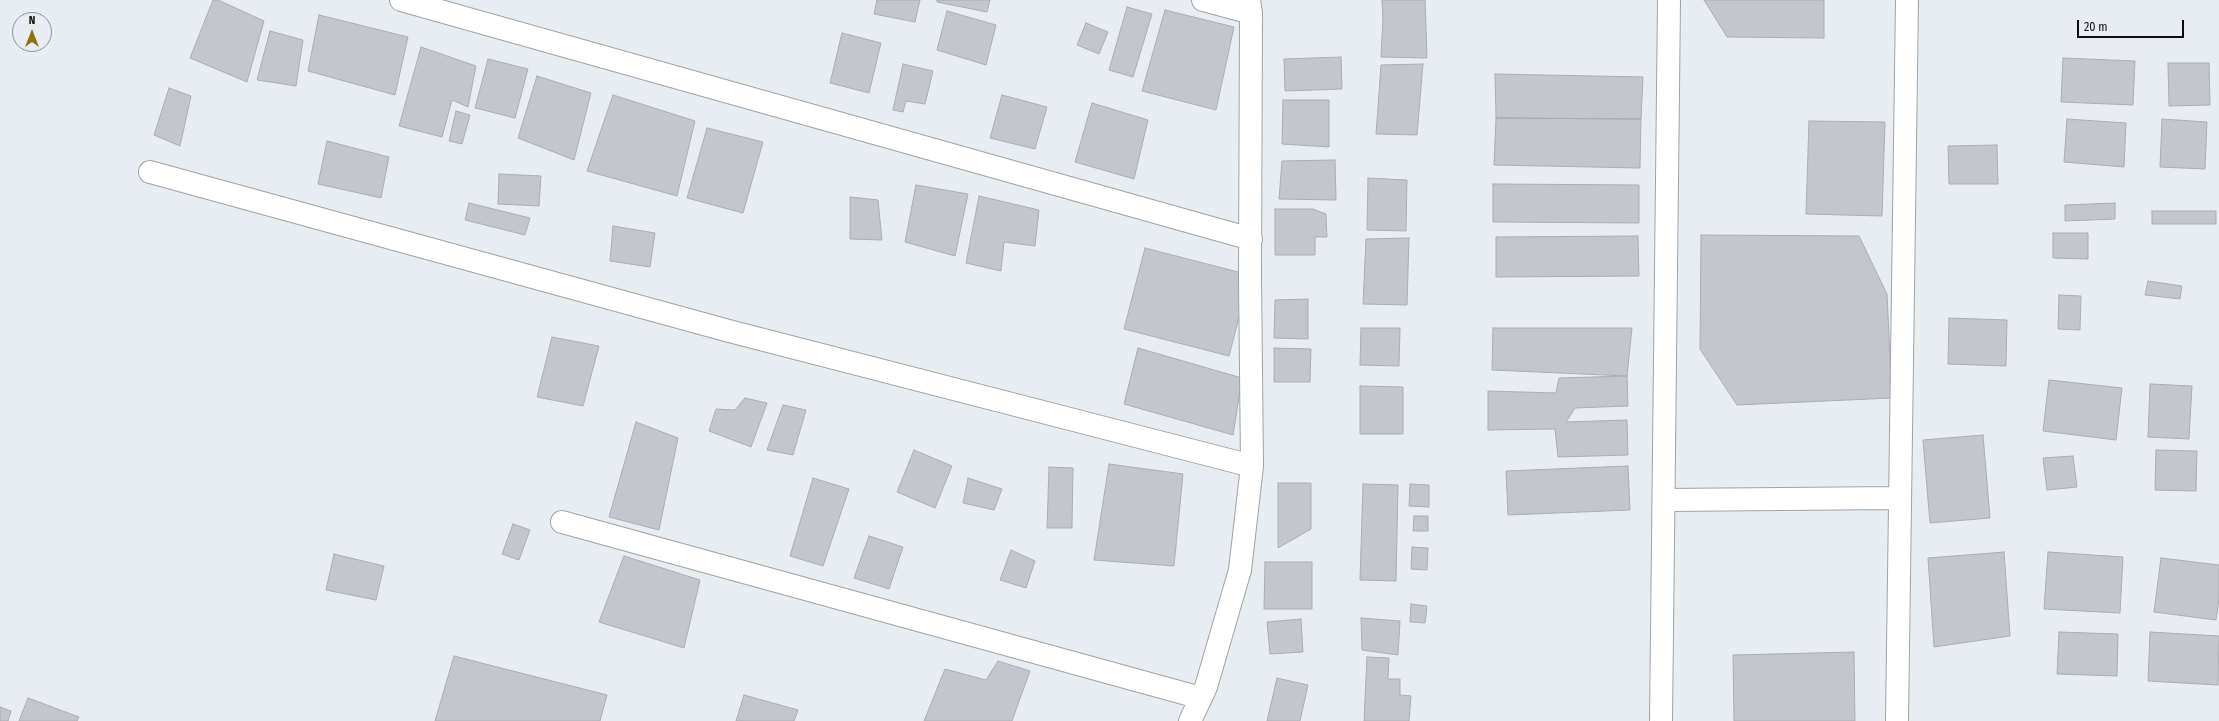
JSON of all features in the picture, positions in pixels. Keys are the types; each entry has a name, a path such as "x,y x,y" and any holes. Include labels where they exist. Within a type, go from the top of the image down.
{"street":[{"path":"401,0 1251,239"},
{"path":"1190,721 1206,686 1240,570 1252,466 1250,6 1203,0"},
{"path":"1661,721 1670,0"},
{"path":"1897,721 1907,0"},
{"path":"150,172 729,331 1252,466"},
{"path":"1664,500 1900,498"},
{"path":"562,522 1201,698"}],"building":[{"path":"213,0 218,0 264,21 247,82 190,58"},
{"path":"877,0 920,0 915,22 874,14"},
{"path":"937,0 990,0 987,12 937,2"},
{"path":"1382,0 1425,0 1427,58 1381,57 1383,18"},
{"path":"1704,0 1824,0 1824,38 1727,37"},
{"path":"1127,7 1152,14 1133,77 1109,70"},
{"path":"1165,10 1234,27 1216,110 1142,91"},
{"path":"947,11 996,25 986,65 937,50"},
{"path":"319,15 408,37 395,95 308,71"},
{"path":"1086,23 1108,32 1099,54 1077,45"},
{"path":"270,31 303,40 296,86 257,80"},
{"path":"842,33 881,43 869,93 830,83"},
{"path":"421,47 476,66 468,107 452,100 442,137 399,126"},
{"path":"1341,57 1342,89 1285,91 1284,59"},
{"path":"2063,58 2135,61 2133,105 2061,102"},
{"path":"488,59 528,69 515,118 475,108"},
{"path":"2168,63 2209,63 2210,105 2169,106"},
{"path":"903,64 933,71 925,104 906,101 903,112 893,110"},
{"path":"1423,64 1417,135 1376,134 1381,65"},
{"path":"1495,74 1643,77 1641,119 1496,118"},
{"path":"537,76 591,93 574,160 518,138"},
{"path":"169,88 191,96 180,146 154,135"},
{"path":"613,95 695,121 677,196 587,171"},
{"path":"1002,95 1047,107 1035,149 990,138"},
{"path":"1283,100 1329,100 1329,147 1282,144"},
{"path":"1092,103 1148,120 1134,179 1075,162"},
{"path":"456,111 470,115 462,144 449,141"},
{"path":"1496,118 1641,119 1640,168 1494,165"},
{"path":"2067,119 2126,123 2124,167 2064,162"},
{"path":"2162,119 2207,122 2205,169 2160,167"},
{"path":"1809,121 1885,122 1882,216 1806,214"},
{"path":"707,128 763,142 743,213 687,198"},
{"path":"327,141 389,157 381,198 318,184"},
{"path":"1997,145 1998,184 1949,184 1948,146"},
{"path":"1335,160 1336,200 1279,199 1282,161"},
{"path":"499,174 541,176 539,206 498,204"},
{"path":"1368,178 1407,180 1406,231 1367,230"},
{"path":"1493,184 1639,185 1639,223 1493,222"},
{"path":"916,185 968,194 955,256 905,242"},
{"path":"979,196 1039,210 1035,246 1004,242 1001,271 966,263"},
{"path":"850,197 878,200 882,240 850,239"},
{"path":"469,203 530,218 525,235 465,220"},
{"path":"2115,203 2115,219 2065,221 2065,205"},
{"path":"1275,209 1313,209 1326,214 1327,237 1315,237 1315,255 1275,255"},
{"path":"2152,211 2216,211 2216,224 2152,224"},
{"path":"613,226 655,233 650,267 610,261"},
{"path":"2053,233 2088,233 2088,259 2053,258"},
{"path":"1701,235 1859,236 1887,294 1892,398 1737,405 1700,349"},
{"path":"1638,236 1639,276 1496,277 1496,237"},
{"path":"1409,238 1407,305 1363,304 1366,239"},
{"path":"1145,248 1250,275 1229,356 1124,329"},
{"path":"2148,281 2182,286 2180,299 2145,295"},
{"path":"2059,295 2081,296 2080,330 2058,329"},
{"path":"1308,299 1308,339 1274,338 1275,300"},
{"path":"1949,318 2007,320 2006,366 1948,364"},
{"path":"1361,328 1400,328 1399,366 1360,365"},
{"path":"1493,328 1632,328 1627,376 1492,370"},
{"path":"552,337 599,346 583,406 537,397"},
{"path":"1138,348 1242,378 1233,435 1124,404"},
{"path":"1274,348 1311,349 1310,382 1274,382"},
{"path":"1627,376 1628,406 1575,408 1566,422 1627,420 1628,455 1558,457 1555,429 1488,430 1488,391 1556,393 1559,378"},
{"path":"2049,380 2122,388 2116,440 2043,431"},
{"path":"2150,384 2192,386 2189,439 2148,437"},
{"path":"1360,386 1403,387 1403,434 1360,434"},
{"path":"745,398 767,403 751,447 709,431 716,409 735,410"},
{"path":"783,405 806,410 793,455 767,450"},
{"path":"636,422 678,438 659,530 609,517"},
{"path":"1983,435 1990,518 1930,523 1923,440"},
{"path":"914,450 952,466 935,508 897,492"},
{"path":"2156,450 2197,451 2196,491 2155,490"},
{"path":"2073,456 2077,487 2047,490 2043,458"},
{"path":"1109,464 1183,474 1174,566 1094,560"},
{"path":"1628,466 1630,510 1508,515 1506,471"},
{"path":"1049,467 1073,468 1072,528 1047,528"},
{"path":"813,478 849,489 823,566 790,556"},
{"path":"968,478 1002,489 994,510 963,503"},
{"path":"1278,483 1311,483 1311,529 1278,548"},
{"path":"1363,484 1398,485 1396,581 1360,580"},
{"path":"1410,484 1429,485 1429,507 1409,506"},
{"path":"1414,516 1428,516 1428,531 1413,531"},
{"path":"513,524 530,530 519,560 502,554"},
{"path":"869,536 903,547 889,589 854,578"},
{"path":"1412,547 1428,548 1427,570 1411,569"},
{"path":"1011,550 1035,561 1026,588 1000,580"},
{"path":"2004,552 2010,636 1934,647 1928,558"},
{"path":"2048,552 2123,557 2120,613 2044,609"},
{"path":"334,554 384,566 376,600 326,590"},
{"path":"624,556 700,580 684,648 599,622"},
{"path":"2161,558 2219,565 2219,599 2216,620 2154,612"},
{"path":"1265,562 1312,562 1312,609 1264,609"},
{"path":"1411,604 1427,606 1425,623 1410,622"},
{"path":"1361,618 1400,621 1398,655 1362,650"},
{"path":"1301,619 1303,652 1270,654 1267,622"},
{"path":"2059,632 2118,634 2117,676 2057,674"},
{"path":"2150,632 2219,636 2218,685 2148,681"},
{"path":"1854,652 1855,721 1734,721 1733,655"},
{"path":"454,656 607,695 600,721 435,721"},
{"path":"1367,657 1389,658 1388,679 1400,679 1400,695 1411,696 1409,721 1364,721"},
{"path":"998,661 1030,671 1012,721 924,721 945,669 986,680"},
{"path":"1277,678 1308,685 1300,721 1267,721"},
{"path":"744,695 798,710 794,721 736,721"},
{"path":"28,698 79,717 77,721 19,721"},
{"path":"0,707 11,711 8,721 0,721"}]}
